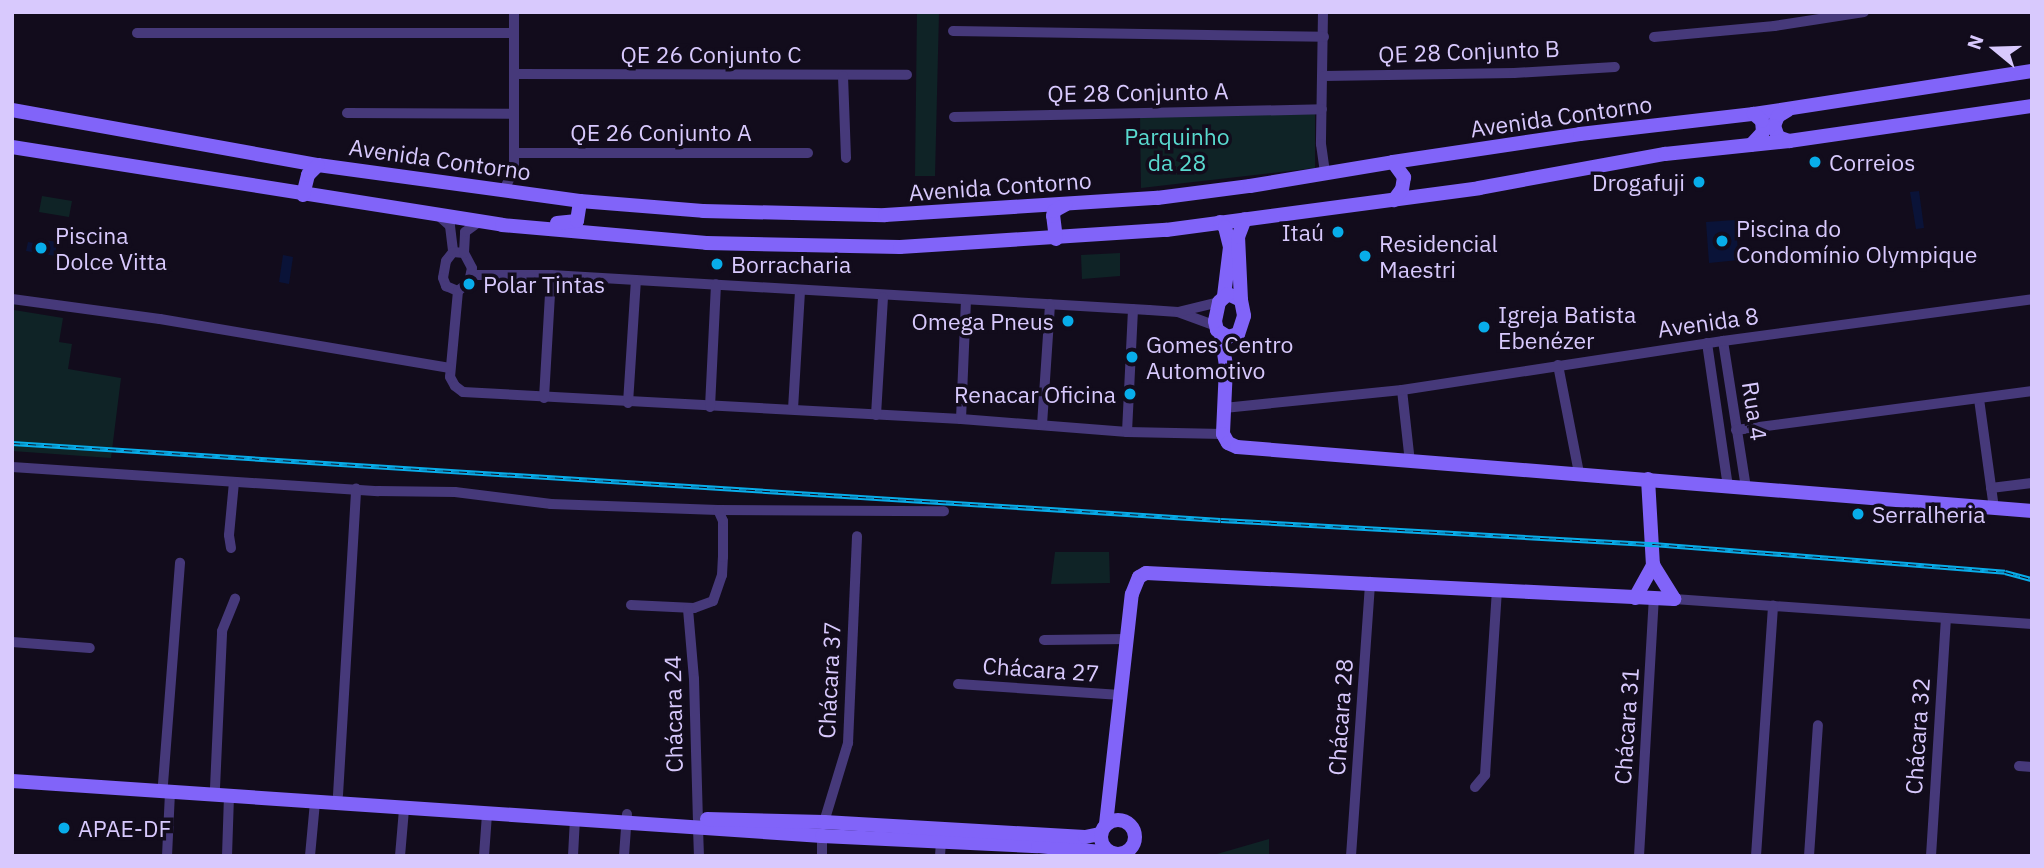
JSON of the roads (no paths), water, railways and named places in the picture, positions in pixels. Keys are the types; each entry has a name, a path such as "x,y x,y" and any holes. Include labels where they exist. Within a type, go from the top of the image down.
{"main road":[{"name":"Avenida Contorno","path":"12,110 318,165 503,192 703,211 860,215 1157,198 1580,134 1789,109 2032,71"},
{"path":"12,147 303,195 540,229 777,247 900,247 1056,240 1245,219 1394,200 1665,154 1789,141 2032,106"},
{"path":"1789,109 1778,116 1774,126 1778,137 1789,141"},
{"path":"1751,145 1763,132 1762,121 1754,114"},
{"path":"1393,162 1404,177 1402,189 1394,200"},
{"path":"303,195 308,175 318,165"},
{"path":"540,229 551,223 577,221 580,201"},
{"path":"1056,240 1054,211 1065,205"},
{"path":"1226,368 1244,316 1238,237 1245,219"},
{"path":"1220,222 1225,227 1230,247 1218,330 1226,368 1223,434 1232,446 1410,462 1579,472 1728,487 2032,511"},
{"path":"1221,299 1232,294 1241,300"},
{"path":"1218,330 1228,337 1238,334"},
{"path":"1648,479 1653,565 1674,599"},
{"path":"1635,598 1653,565"},
{"path":"1112,853 1105,849 1104,829 1113,775 1134,584 1139,577 1150,572 1674,599"},
{"path":"12,773 229,797 575,820 626,818"},
{"path":"823,829 1122,854 1130,849 1135,841 1135,831 1118,800 1113,775"},
{"path":"12,781 338,795 626,818 823,829 1085,837 1118,819 1129,823"}],"street":[{"path":"503,192 514,169 514,12"},
{"path":"1323,12 1321,144 1325,174"},
{"path":"1654,37 1774,26 1864,12"},
{"path":"953,31 1324,37"},
{"path":"137,33 514,33"},
{"name":"QE 28 Conjunto B","path":"1324,76 1514,73 1615,67"},
{"name":"QE 26 Conjunto C","path":"514,74 907,75"},
{"path":"843,76 846,158"},
{"name":"QE 28 Conjunto A","path":"954,117 1322,109"},
{"path":"347,113 514,114"},
{"name":"QE 26 Conjunto A","path":"514,153 808,153"},
{"path":"514,169 520,181 533,195"},
{"path":"439,216 450,226 458,253 471,261 472,275 469,282 458,291 450,368 455,386 463,392 961,419 1127,432 1223,434"},
{"path":"458,291 446,286 443,278 446,261 458,253 465,232 480,222"},
{"path":"472,275 551,275 883,297 1178,312 1218,330"},
{"path":"544,398 551,275"},
{"path":"628,403 636,280"},
{"path":"710,407 716,285"},
{"path":"793,410 800,291"},
{"path":"876,415 883,297"},
{"path":"12,299 160,320 450,368"},
{"path":"1178,312 1221,299"},
{"name":"Avenida 8","path":"1224,408 1402,390 1707,343 2032,299"},
{"path":"961,419 966,300"},
{"path":"1042,425 1050,304"},
{"path":"1127,432 1133,309"},
{"name":"Rua 4","path":"1723,341 1746,488"},
{"name":"Rua 4","path":"1707,343 1728,487"},
{"path":"1558,365 1579,472"},
{"path":"1402,390 1410,462"},
{"path":"1722,441 1737,434 2032,391"},
{"path":"1715,395 1731,393"},
{"path":"1979,399 1994,509"},
{"path":"12,467 356,489 455,492 551,504 718,510 944,511"},
{"path":"231,548 229,535 234,482"},
{"path":"1992,488 2032,482"},
{"path":"338,795 356,489"},
{"path":"631,606 688,608 709,603 719,586 724,535 718,510"},
{"name":"Chácara 37","path":"822,856 823,829 847,752 857,536"},
{"path":"167,856 167,789 180,564"},
{"name":"Chácara 28","path":"1351,856 1370,582"},
{"path":"1475,787 1485,775 1497,589"},
{"path":"215,788 222,638 224,622 235,598"},
{"name":"Chácara 31","path":"1639,856 1654,598"},
{"path":"1674,599 2032,624"},
{"path":"1756,856 1773,606"},
{"name":"Chácara 24","path":"688,608 694,679 699,856"},
{"name":"Chácara 32","path":"1931,856 1946,619"},
{"path":"1044,639 1127,639"},
{"path":"12,642 90,648"},
{"name":"Chácara 27","path":"958,684 1121,695"},
{"path":"1810,856 1818,725"},
{"path":"2019,766 2032,767"},
{"path":"227,856 229,797"},
{"path":"310,856 315,802"},
{"path":"400,856 404,809"},
{"path":"484,856 487,814"},
{"path":"624,856 626,818"},
{"path":"573,856 575,820"},
{"path":"940,856 941,840"}],"water":[{"path":"1919,191 1924,228 1916,229 1910,192"},
{"name":"Piscina do Condomínio Olympique","path":"1735,220 1739,260 1709,263 1706,222"},
{"name":"Piscina Dolce Vitta","path":"45,240 57,242 55,256 26,251 28,242 44,245"},
{"path":"283,255 293,257 289,284 279,282"}],"railway":[{"path":"12,443 1221,520 1653,544 2005,572 2032,579"}],"place":[{"name":"Correios","path":"1815,162"},
{"name":"Drogafuji","path":"1699,182"},
{"name":"Itaú","path":"1338,232"},
{"name":"Piscina do Condomínio Olympique","path":"1722,241"},
{"name":"Piscina Dolce Vitta","path":"41,248"},
{"name":"Residencial Maestri","path":"1365,256"},
{"name":"Borracharia","path":"717,264"},
{"name":"Polar Tintas","path":"469,284"},
{"name":"Omega Pneus","path":"1068,321"},
{"name":"Igreja Batista Ebenézer","path":"1484,327"},
{"name":"Gomes Centro Automotivo","path":"1132,357"},
{"name":"Renacar Oficina","path":"1130,394"},
{"name":"Serralheria","path":"1858,514"},
{"name":"APAE-DF","path":"64,828"}],"park label":[{"name":"Parquinho da 28","path":"1177,149"}]}
